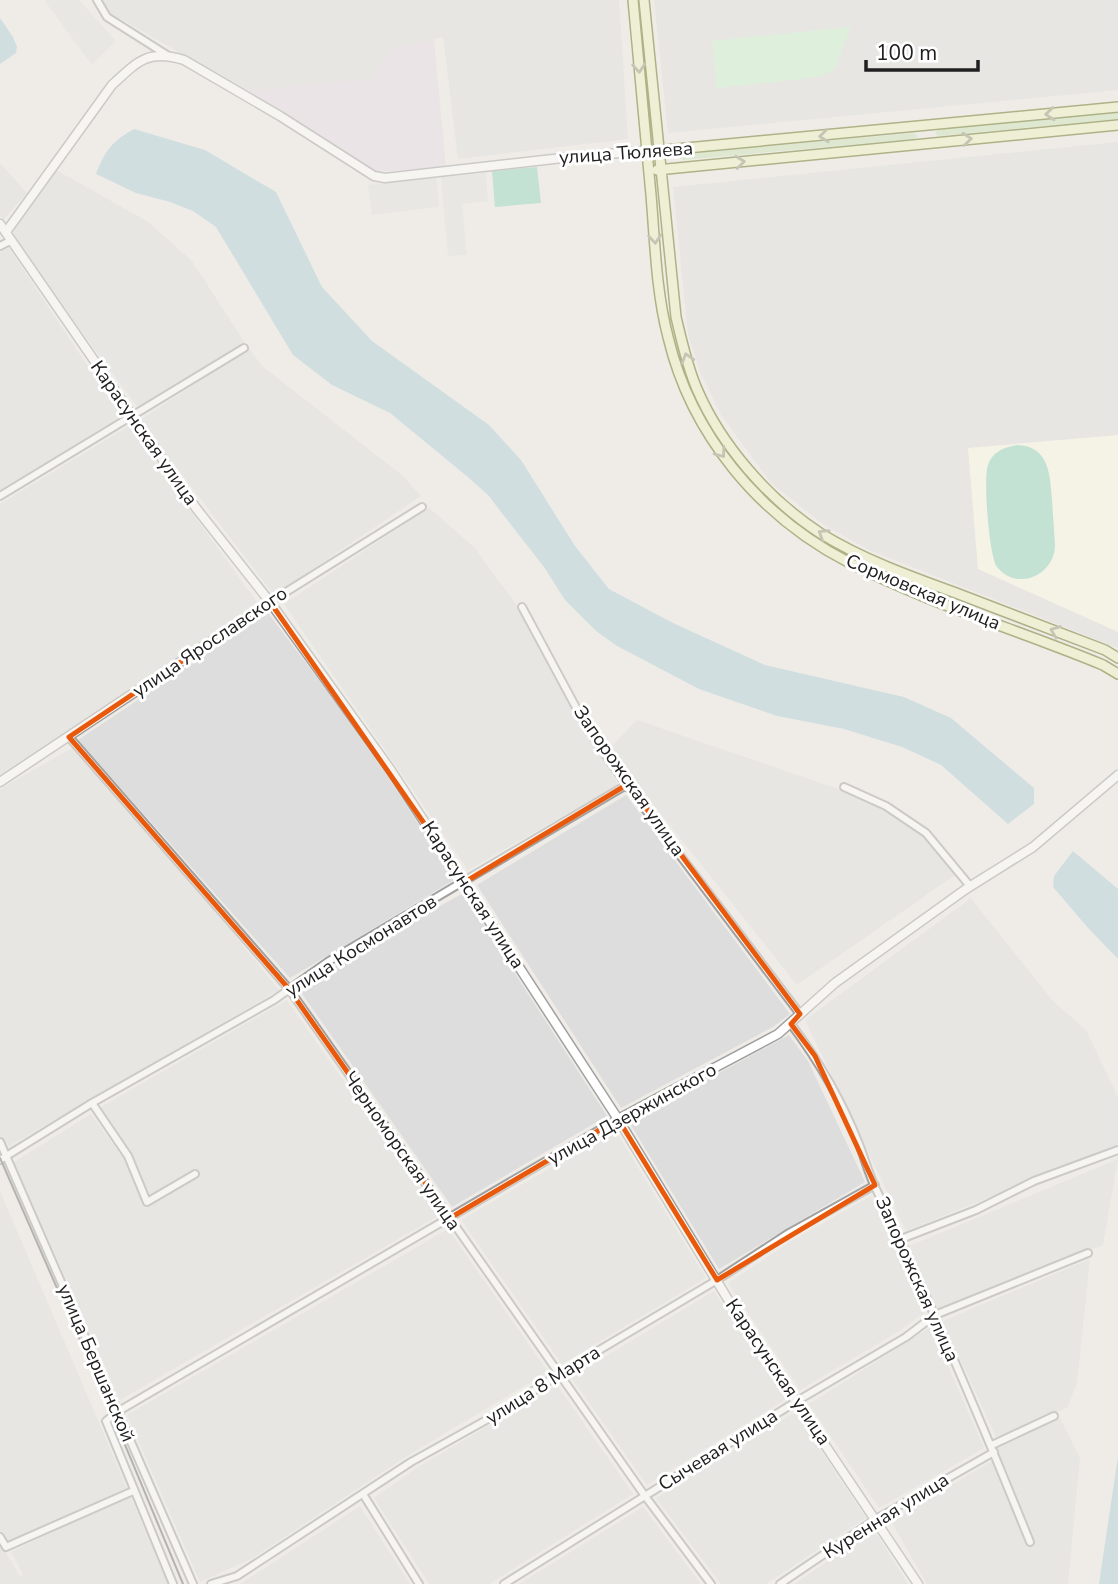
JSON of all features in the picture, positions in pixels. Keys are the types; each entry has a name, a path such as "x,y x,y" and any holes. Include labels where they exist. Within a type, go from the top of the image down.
{"main road":[{"name":"Сормовская улица","path":"633,0 659,283 667,336 684,389 715,445 751,489 780,516 843,559 946,605 1103,665 1118,674"},
{"name":"Сормовская улица","path":"645,0 676,317 686,360 698,390 724,437 757,478 784,505 820,532 849,549 926,583 1092,645 1118,658"},
{"name":"улица Тюляева","path":"646,151 1118,107"},
{"name":"улица Тюляева","path":"648,172 1118,125"},
{"path":"843,559 849,549"}],"street":[{"path":"97,0 107,17 167,55"},
{"path":"0,246 112,85 145,59 167,55"},
{"name":"улица Тюляева","path":"167,55 184,60 374,176 385,178 646,151"},
{"name":"Карасунская улица","path":"0,224 219,539 270,602 390,769 618,1119 717,1280 918,1584"},
{"path":"0,496 244,348"},
{"name":"улица Ярославского","path":"0,782 270,602 422,507"},
{"name":"Запорожская улица","path":"522,607 586,726 800,1014"},
{"name":"Черноморская улица","path":"69,737 289,989 645,1496 711,1584"},
{"name":"улица Дзержинского","path":"117,1412 618,1119 778,1034 835,983 970,886 1033,847 1118,775"},
{"name":"улица Космонавтов","path":"3,1158 92,1103 274,1000 330,961 628,785"},
{"path":"844,787 886,806 926,833 970,886"},
{"name":"Запорожская улица","path":"791,1024 815,1056 858,1142 993,1448 1030,1542"},
{"path":"92,1103 128,1156 147,1202 195,1174"},
{"name":"улица Бершанской","path":"0,1142 3,1158 192,1584"},
{"path":"901,1239 976,1210 1034,1181 1118,1150"},
{"name":"улица 8 Марта","path":"211,1584 237,1576 411,1462 506,1409 789,1233 875,1185"},
{"name":"Сычевая улица","path":"505,1584 797,1401 906,1337 935,1315 1088,1253"},
{"path":"117,1412 106,1421 173,1584"},
{"name":"Куренная улица","path":"780,1584 876,1519 993,1448 1054,1416"},
{"path":"0,1537 6,1547 133,1491"},
{"path":"363,1494 419,1584"}],"highlighted area":[{"path":"270,602 465,882 628,784 800,1014 791,1024 815,1056 875,1185 717,1280 618,1119 450,1218 289,989 69,737"}],"shaded area":[{"path":"44,0 79,0 116,41 92,65"},
{"path":"99,0 619,0 628,139 458,159 443,37 434,39 377,78 257,90 251,93 110,13"},
{"path":"654,0 1118,0 1118,90 668,133"},
{"path":"434,39 446,167 379,172 367,168 251,93 257,90 377,78 388,50"},
{"path":"1118,142 1118,648 869,550 824,525 771,483 721,415 700,372 688,334 673,187"},
{"path":"0,163 27,193 3,220 0,215"},
{"path":"56,170 147,221 192,261 245,343 139,409 13,240 15,228"},
{"path":"486,173 488,201 462,204 467,255 448,256 441,177"},
{"path":"436,177 439,207 372,215 368,185"},
{"path":"9,248 123,419 0,490 0,252"},
{"path":"249,348 262,366 403,476 421,496 274,595 140,420"},
{"path":"129,426 259,605 66,736 0,777 0,504"},
{"path":"1118,435 1118,632 978,569 968,448"},
{"path":"429,508 474,547 521,611 618,785 468,870 284,604"},
{"path":"268,613 368,745 454,880 290,978 78,740"},
{"path":"637,720 844,791 890,812 930,840 958,873 797,985 622,765 612,746"},
{"path":"72,748 190,881 279,990 6,1148 0,1134 0,789"},
{"path":"626,795 790,1014 773,1027 621,1108 477,885"},
{"path":"463,893 607,1116 452,1207 300,991 334,967"},
{"path":"970,897 1053,1001 1086,1030 1118,1097 1118,1145 906,1231 805,1020"},
{"path":"287,1000 438,1216 120,1400 14,1162 91,1114 124,1159 145,1206 196,1178 197,1173 192,1172 148,1196 131,1153 101,1107"},
{"path":"789,1035 808,1061 865,1182 719,1269 629,1122"},
{"path":"615,1130 706,1278 562,1364 461,1220"},
{"path":"1118,1159 1103,1245 937,1309 909,1246"},
{"path":"0,1191 168,1584 0,1584 0,1542 20,1577 23,1574 11,1552 126,1497 10,1547 0,1534"},
{"path":"871,1196 925,1312 901,1330 800,1390 728,1283 793,1240"},
{"path":"448,1229 548,1372 407,1456 251,1559 200,1582 127,1415"},
{"path":"1090,1259 1077,1383 1067,1408 996,1437 943,1321"},
{"path":"714,1291 786,1399 647,1485 571,1377"},
{"path":"931,1327 984,1448 879,1508 809,1404"},
{"path":"557,1385 633,1494 489,1584 429,1584 374,1498 415,1469"},
{"path":"795,1412 866,1518 766,1584 721,1584 656,1498"},
{"path":"1060,1418 1080,1458 1068,1584 927,1584 891,1521 992,1461 1028,1547 1032,1542 996,1447"},
{"path":"360,1506 410,1584 240,1584"},
{"path":"643,1507 701,1584 519,1584"},
{"path":"874,1530 908,1584 794,1584"}],"green space":[{"path":"851,27 834,70 819,77 717,88 712,41"},
{"path":"1118,112 1118,119 938,136 935,133 939,129"},
{"path":"913,133 918,136 914,139 683,160 680,157 684,154"},
{"path":"537,167 541,203 495,207 492,171"},
{"path":"1017,445 1036,450 1046,463 1055,545 1049,565 1034,577 1024,579 1005,574 997,567 989,534 987,501 990,460 999,451"}],"water":[{"path":"0,18 17,47 16,53 0,64"},
{"path":"134,129 205,150 276,192 322,287 372,341 489,425 521,460 575,546 609,589 673,623 765,665 904,697 951,718 1034,788 1034,804 1008,824 941,765 902,747 844,729 777,716 699,689 617,646 596,631 565,600 544,567 489,496 390,413 332,385 293,355 216,227 193,211 136,193 96,174 110,147"},
{"path":"1073,851 1118,889 1118,959 1053,887 1054,876"},
{"path":"1118,1456 1118,1584 1099,1584 1101,1570"}],"tram line":[{"path":"0,1158 183,1584"}]}
